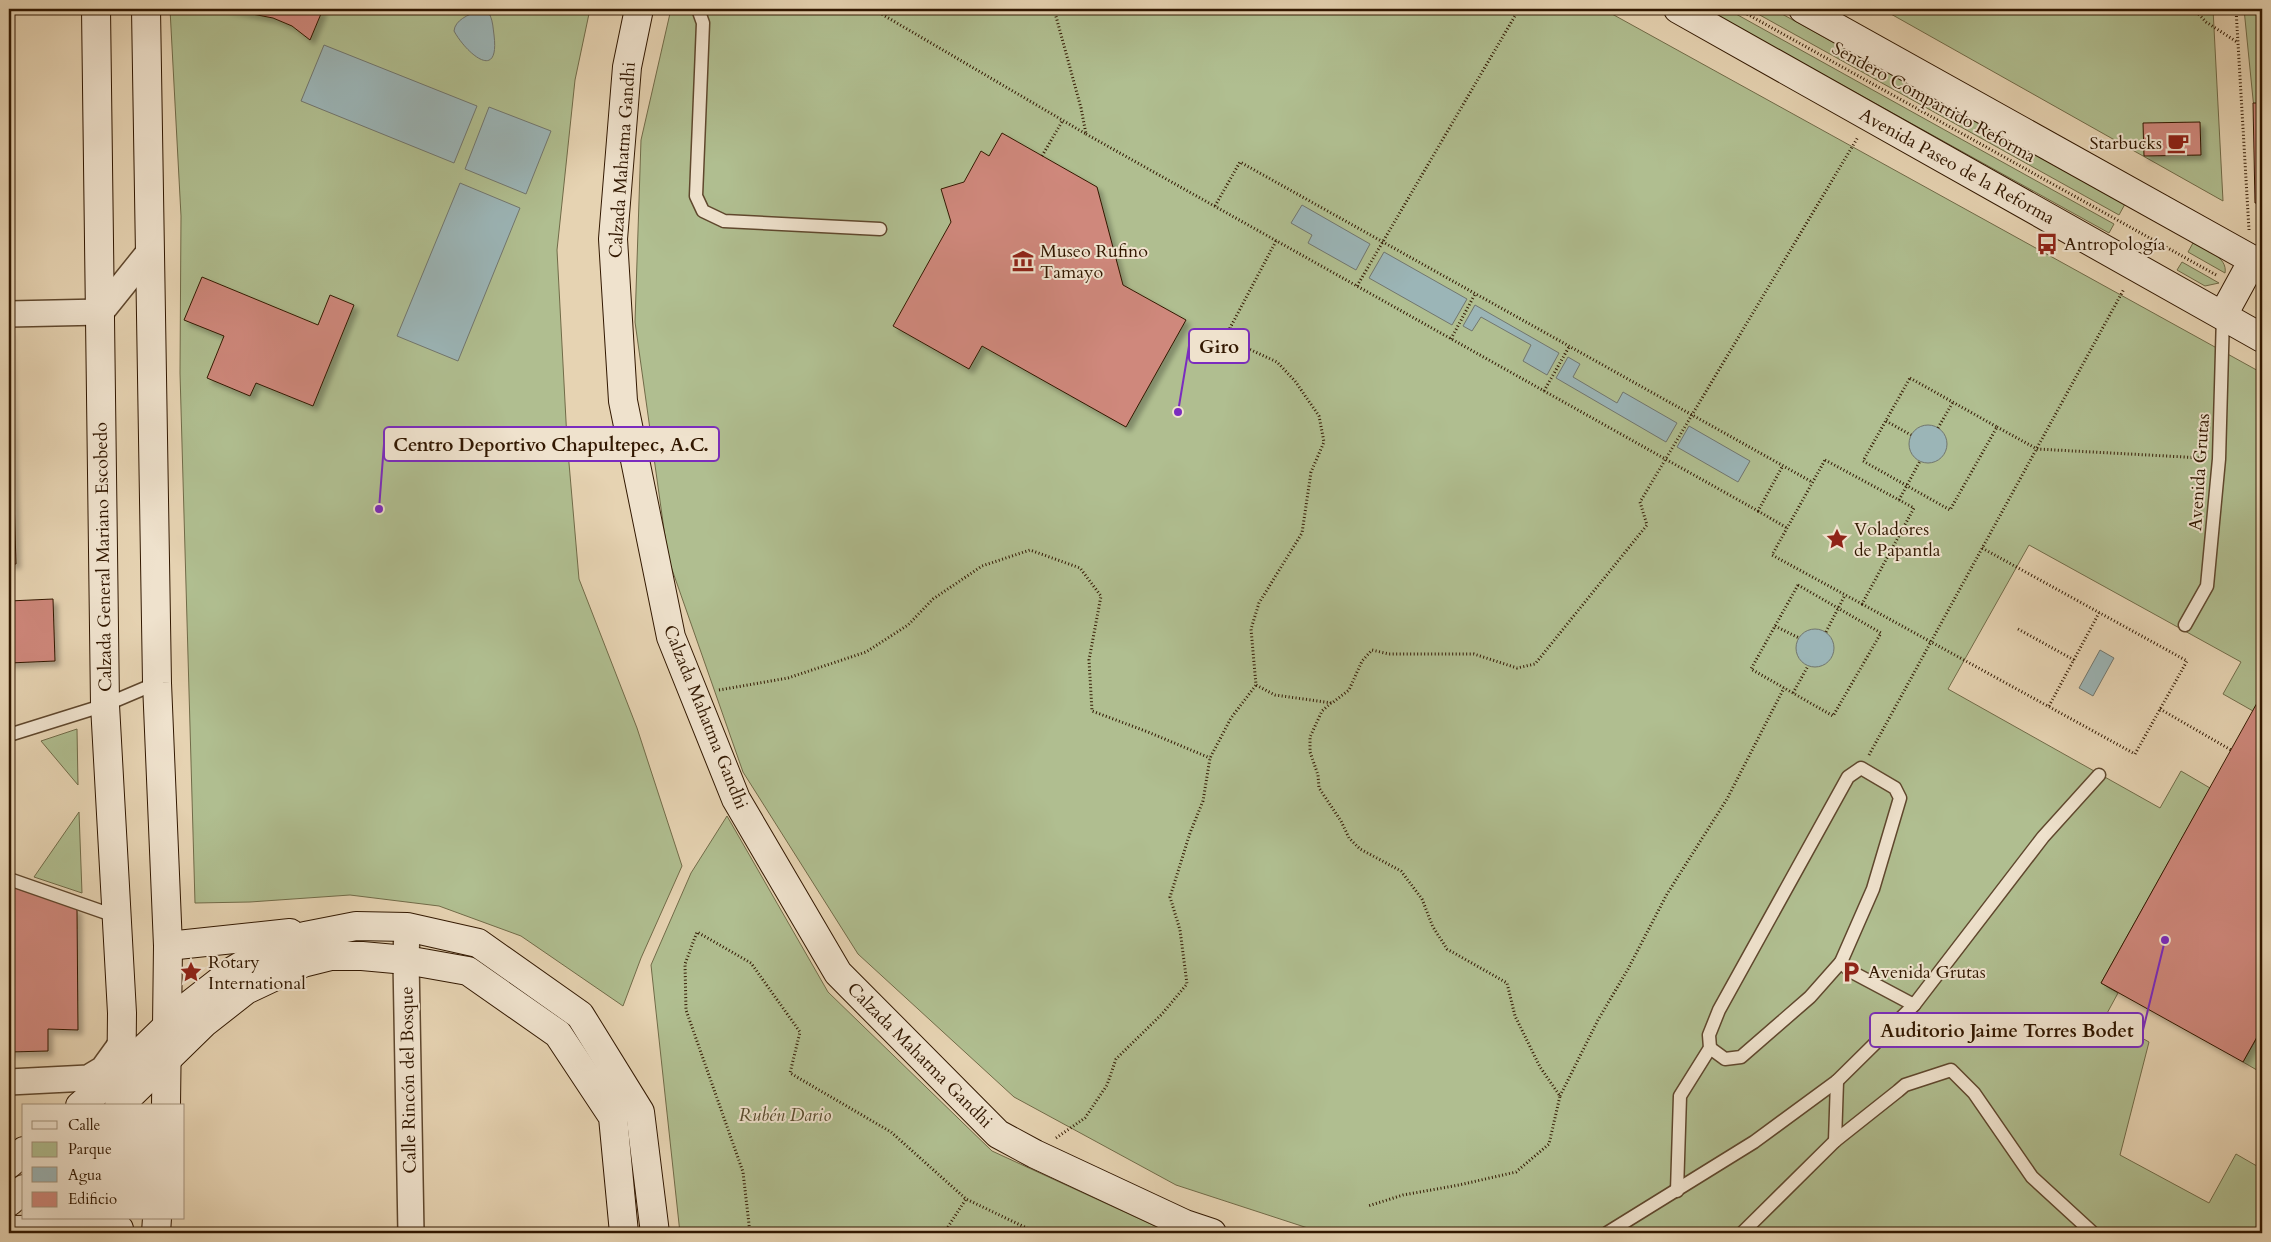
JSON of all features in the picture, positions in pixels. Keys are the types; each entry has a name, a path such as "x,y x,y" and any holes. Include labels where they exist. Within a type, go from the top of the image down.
{"main road":[{"name":"Calzada General Mariano Escobedo","path":"96,9 105,705 115,916 122,1013 120,1104"},
{"path":"146,9 157,683 168,946 166,1104"},
{"name":"Calzada Mahatma Gandhi","path":"638,9 627,67 613,240 623,401 671,637 736,799 838,973 998,1134 1035,1154 1185,1224 1212,1233"},
{"name":"Avenida Paseo de la Reforma","path":"1678,9 1870,117 2143,256 2223,316 2262,338"},
{"path":"1803,9 2258,262 2223,316"},
{"path":"168,946 356,926 407,927 478,943 580,1015 640,1112 655,1233"},
{"path":"82,1104 121,1058 168,1024 234,970 273,947 305,936 356,926"},
{"path":"121,1104 204,1023 246,990 303,963 330,956 362,956 406,960 468,971 558,1034 613,1117 624,1233"},
{"path":"613,1117 640,1112"},
{"path":"9,1164 22,1153"},
{"path":"9,1202 22,1191"},
{"path":"156,1233 157,1220"},
{"path":"9,1230 119,1227"}],"street":[{"path":"9,314 101,312 150,251"},
{"name":"Calle Rincón del Bosque","path":"407,927 410,1233"},
{"path":"9,1082 88,1078 121,1058"}],"lane":[{"path":"698,9 703,23 696,196 703,211 724,221 880,229"},
{"name":"Avenida Grutas","path":"2185,625 2207,586 2219,459 2223,316"},
{"path":"9,736 105,705 157,683"},
{"path":"1677,1192 1680,1096 1710,1048 1708,1035 1718,1010 1848,776 1861,768 1895,788 1900,798 1873,889 1841,962 1810,997 1741,1057 1725,1059 1710,1048"},
{"path":"1607,1233 1677,1192 1754,1142 1837,1081 1914,1005 2043,837 2099,775"},
{"path":"9,880 115,916"},
{"path":"1841,962 1850,971 1914,1005"},
{"path":"1742,1233 1835,1141 1905,1085 1951,1070 1974,1093 2032,1177 2093,1233"},
{"path":"1835,1141 1837,1081"}],"path":[{"path":"873,9 1086,134 1787,528"},
{"path":"1054,9 1081,108 1086,134"},
{"path":"1357,286 1519,9"},
{"name":"Sendero Compartido Reforma","path":"1738,9 2222,278"},
{"path":"2194,9 2206,22 2237,42"},
{"path":"2236,9 2248,221 2258,262"},
{"path":"1560,1096 1540,1067 1515,1016 1507,983 1447,949 1433,927 1422,899 1401,872 1360,850 1349,838 1341,821 1319,788 1318,775 1310,752 1310,737 1322,712 1349,690 1362,661 1372,650 1389,654 1474,654 1517,668 1535,664 1647,524 1640,502 1870,117"},
{"path":"1042,156 1063,120"},
{"path":"1215,206 1240,162 1782,467 1812,482"},
{"path":"1861,768 2156,232"},
{"path":"1035,1154 1085,1118 1107,1085 1116,1058 1162,1014 1187,984 1180,930 1170,897 1190,833 1203,801 1210,758 1231,718 1256,685 1251,629 1259,603 1302,533 1311,472 1324,442 1319,416 1295,381 1277,362 1238,344 1230,328 1276,241"},
{"path":"1451,339 1476,294"},
{"path":"1544,392 1568,347"},
{"path":"1997,427 1950,510 1863,461 1910,378 2037,449 2219,459"},
{"path":"1938,428 1953,402"},
{"path":"1886,421 1911,435"},
{"path":"1862,604 1914,508 1824,460 1772,555 2135,754 2187,661 1982,548"},
{"path":"1899,500 1920,461"},
{"path":"1758,511 1782,467"},
{"path":"694,695 788,678 866,652 908,625 933,599 982,566 1030,550 1080,568 1101,596 1089,660 1092,711 1210,758"},
{"path":"1798,585 1881,633 1833,716 1751,669 1775,626 1798,585"},
{"path":"1826,632 1845,595"},
{"path":"2049,706 2099,613"},
{"path":"1775,626 1799,638"},
{"path":"2018,629 2074,660"},
{"path":"1793,693 1808,666"},
{"path":"1256,685 1275,695 1332,703"},
{"path":"1368,1206 1403,1195 1516,1172 1549,1144 1560,1096 1598,1020 1628,969 1667,894 1727,799 1784,688"},
{"path":"2160,709 2231,750"},
{"path":"750,1233 743,1172 686,1010 685,964 697,932 751,963 800,1032 790,1073 890,1132 966,1199 1037,1233"},
{"path":"944,1233 966,1199"}],"green space":[{"path":"170,9 590,9 575,80 557,250 567,440 579,579 637,728 682,866 641,958 623,1006 521,936 439,906 350,895 250,902 195,903 180,373 181,216"},
{"path":"671,9 1603,9 2262,373 2262,694 2253,711 2223,694 2241,662 2029,545 1948,689 2160,808 2181,771 2210,788 2101,983 2118,993 2105,1017 2149,1042 2120,1155 2209,1203 2236,1154 2262,1169 2262,1233 1323,1233 1176,1185 1014,1097 858,954 743,772 668,558 635,322 641,140"},
{"path":"1705,9 1727,9 2114,224 2109,233"},
{"path":"1749,9 1773,9 2125,204 2119,215"},
{"path":"1882,9 2213,9 2223,201"},
{"path":"2244,9 2262,9 2262,189"},
{"path":"2193,243 2215,254 2223,262 2225,273 2188,252"},
{"path":"2182,262 2219,283 2205,286 2177,270"},
{"path":"77,729 78,785 41,741"},
{"path":"79,812 82,893 34,877"},
{"name":"Rubén Dario","path":"727,816 828,992 992,1151 1170,1233 680,1233 651,965 691,873"},
{"path":"2262,1029 2262,1073 2243,1062"}],"water":[{"path":"478,11 490,15 492,23 494,50 492,58 487,61 474,55 466,48 454,31 459,21"},
{"path":"324,45 477,106 454,163 301,101"},
{"path":"489,107 551,131 526,194 465,169"},
{"path":"460,183 520,208 458,361 397,336"},
{"path":"1302,205 1370,244 1356,270 1308,243 1312,235 1291,223"},
{"path":"1384,252 1467,299 1452,325 1369,278"},
{"path":"1475,305 1559,353 1547,375 1523,361 1531,345 1481,317 1472,331 1463,326"},
{"path":"1568,357 1580,364 1573,377 1617,403 1623,392 1677,423 1666,442 1556,378"},
{"path":"1928,425 1935,426 1941,431 1946,437 1946,451 1941,457 1935,462 1928,463 1921,462 1915,457 1910,451 1909,444 1910,437 1915,431 1921,426"},
{"path":"1689,426 1750,461 1738,482 1677,447"},
{"path":"1815,629 1822,630 1828,635 1833,641 1833,655 1828,661 1822,666 1815,667 1808,666 1802,661 1797,655 1796,648 1797,641 1802,635 1808,630"},
{"path":"2100,650 2114,658 2093,696 2079,688"},
{"path":"9,794 13,802 14,811 9,828"}],"building":[{"path":"226,9 323,9 310,40 292,26 273,18"},
{"path":"2253,103 2262,103 2262,203 2255,203"},
{"path":"2200,122 2201,155 2144,156 2143,123"},
{"name":"Museo Rufino Tamayo","path":"1002,133 1097,187 1123,285 1186,320 1126,427 982,346 969,369 893,326 951,222 941,189 964,182 981,151 989,156"},
{"path":"202,277 318,325 330,295 354,305 313,406 256,383 250,396 207,378 224,336 184,320"},
{"path":"9,331 16,564 9,564"},
{"path":"53,599 55,661 9,663 9,601"},
{"path":"2262,694 2262,1028 2243,1062 2101,983"},
{"path":"9,886 77,909 78,1030 48,1029 48,1051 9,1052"}],"place":[{"name":"Starbucks","path":"2178,143"},
{"name":"Antropología","path":"2047,244"},
{"name":"Museo Rufino Tamayo","path":"1023,261"},
{"name":"Giro","path":"1178,412"},
{"name":"Centro Deportivo Chapultepec, A.C.","path":"379,509"},
{"name":"Voladores de Papantla","path":"1837,539"},
{"name":"Auditorio Jaime Torres Bodet","path":"2165,940"},
{"name":"Rotary International","path":"191,972"},
{"name":"Avenida Grutas","path":"1851,972"}]}
